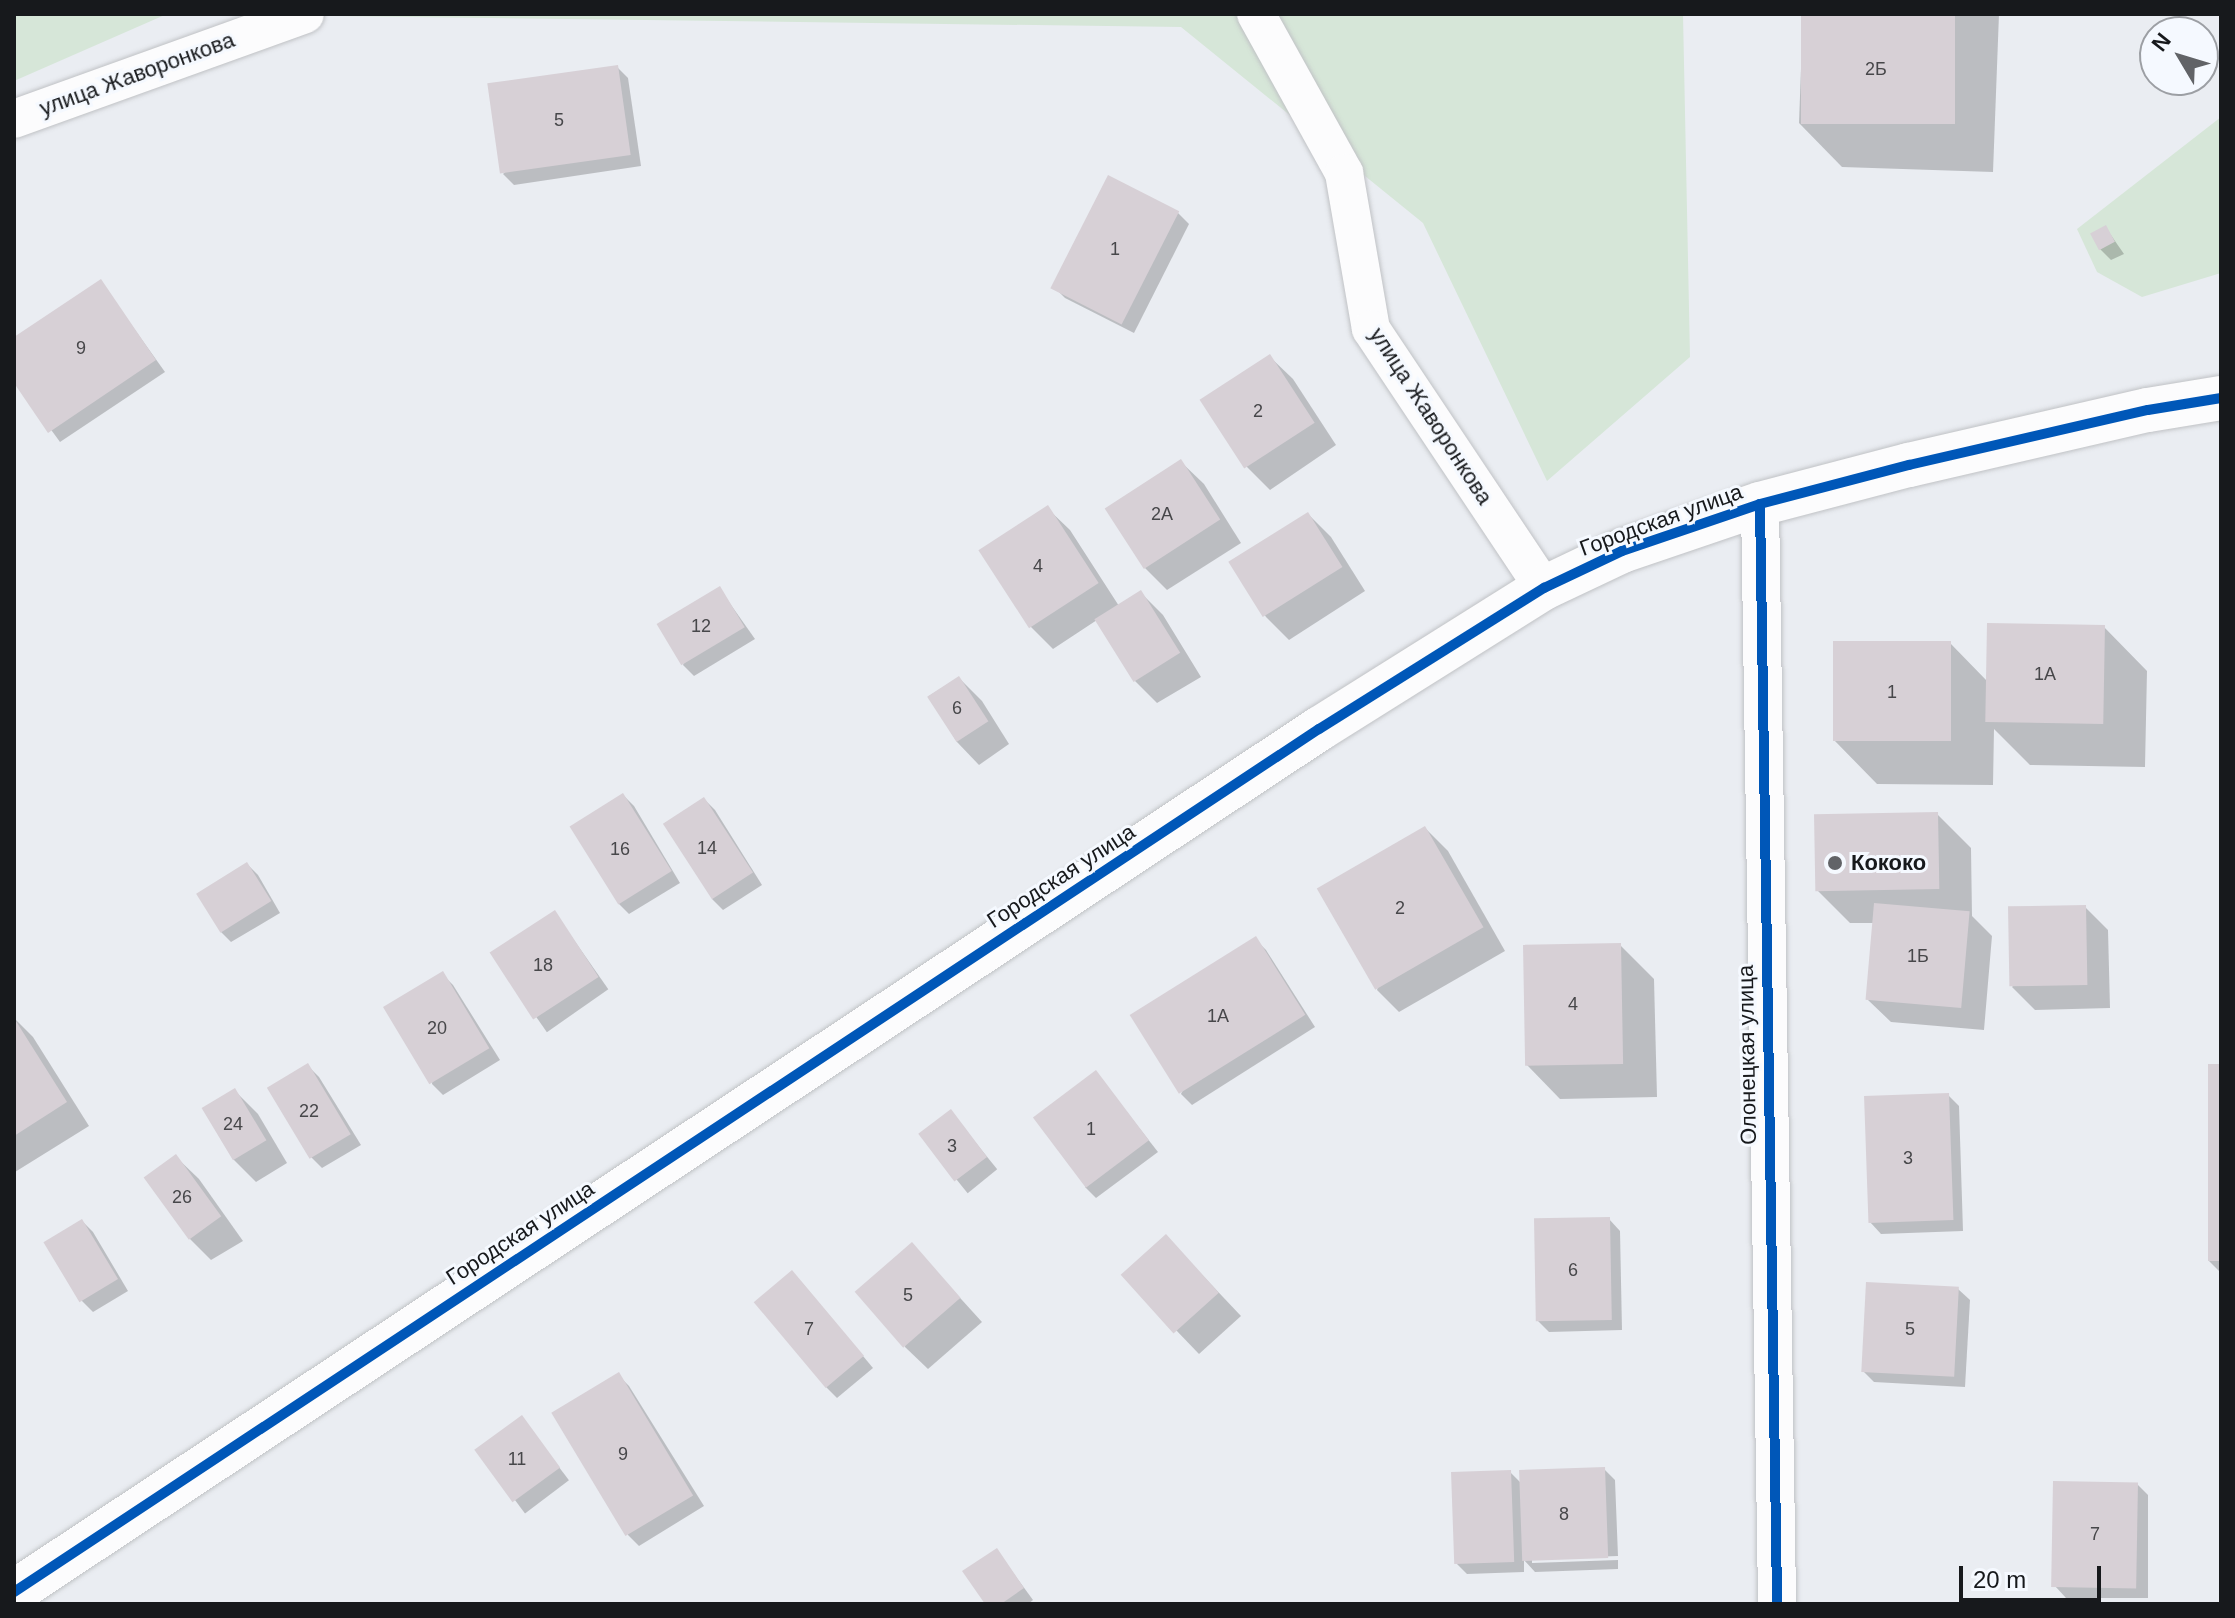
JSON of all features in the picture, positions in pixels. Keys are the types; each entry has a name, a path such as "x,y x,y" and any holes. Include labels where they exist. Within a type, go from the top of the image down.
{"street":[{"name":"улица Жаворонкова","path":"14,119 305,14"},
{"name":"улица Жаворонкова","path":"1256,14 1344,173 1371,329 1544,588"},
{"name":"Городская улица","path":"14,1592 1319,729 1544,588 1622,551 1760,504 1939,458 2148,410 2221,398"},
{"name":"Олонецкая улица","path":"1760,504 1777,1604"}],"green space":[{"path":"14,14 167,14 14,81"},
{"path":"180,14 1683,14 1690,357 1547,481 1423,223 1181,27"},
{"path":"2221,117 2221,273 2142,297 2097,272 2077,229"}],"building":[{"path":"1801,14 1955,14 1955,124 1801,124"},
{"path":"618,65 631,155 500,173 487,83"},
{"path":"1108,175 1179,211 1122,324 1050,288"},
{"path":"2106,225 2115,242 2099,250 2090,233"},
{"path":"101,279 156,360 48,433 14,383 14,337"},
{"path":"1270,354 1315,423 1244,469 1200,400"},
{"path":"1181,459 1220,519 1144,569 1105,509"},
{"path":"1048,505 1099,583 1029,628 978,550"},
{"path":"1308,512 1342,567 1263,617 1228,562"},
{"path":"720,586 745,627 681,665 657,624"},
{"path":"1141,590 1180,653 1134,682 1094,619"},
{"path":"1987,623 2105,625 2103,724 1985,722"},
{"path":"1833,641 1951,641 1951,741 1833,741"},
{"path":"959,676 988,721 957,742 927,697"},
{"path":"623,793 672,871 618,904 570,826"},
{"path":"704,797 753,872 712,899 663,824"},
{"path":"1938,812 1939,889 1815,891 1814,814"},
{"path":"1425,826 1484,927 1375,990 1317,888"},
{"path":"247,862 271,901 220,933 196,894"},
{"path":"1874,903 1970,911 1961,1008 1866,1000"},
{"path":"2086,905 2087,985 2009,986 2008,906"},
{"path":"555,910 599,977 533,1020 490,952"},
{"path":"1256,936 1305,1015 1179,1094 1130,1015"},
{"path":"1621,943 1623,1064 1525,1066 1523,945"},
{"path":"443,971 489,1048 429,1084 383,1007"},
{"path":"14,1018 67,1102 14,1136"},
{"path":"308,1063 351,1134 310,1159 267,1088"},
{"path":"2208,1064 2221,1064 2221,1261 2208,1261"},
{"path":"1096,1070 1149,1140 1086,1188 1033,1118"},
{"path":"235,1088 266,1140 233,1160 202,1108"},
{"path":"1949,1093 1953,1220 1868,1223 1864,1096"},
{"path":"951,1109 987,1157 954,1182 918,1134"},
{"path":"176,1154 221,1216 189,1240 144,1178"},
{"path":"1610,1217 1612,1320 1536,1321 1534,1218"},
{"path":"82,1219 118,1279 79,1302 43,1242"},
{"path":"1166,1234 1219,1293 1174,1334 1121,1275"},
{"path":"912,1242 961,1298 903,1348 855,1292"},
{"path":"792,1270 864,1356 826,1388 754,1302"},
{"path":"1866,1282 1959,1287 1954,1377 1861,1372"},
{"path":"619,1372 693,1495 625,1536 551,1413"},
{"path":"522,1415 560,1468 512,1502 474,1450"},
{"path":"1605,1467 1608,1558 1522,1561 1519,1470"},
{"path":"1511,1470 1514,1562 1454,1564 1451,1472"},
{"path":"2053,1481 2138,1482 2136,1588 2051,1587"},
{"path":"997,1548 1024,1588 1001,1604 985,1604 962,1571"}],"cycle path":[{"path":"14,1592 1319,729 1544,588 1622,551 1760,504 1909,465 2148,410 2221,398"},
{"path":"1760,504 1777,1604"}],"place":[{"name":"Кококо","path":"1835,863"}]}
